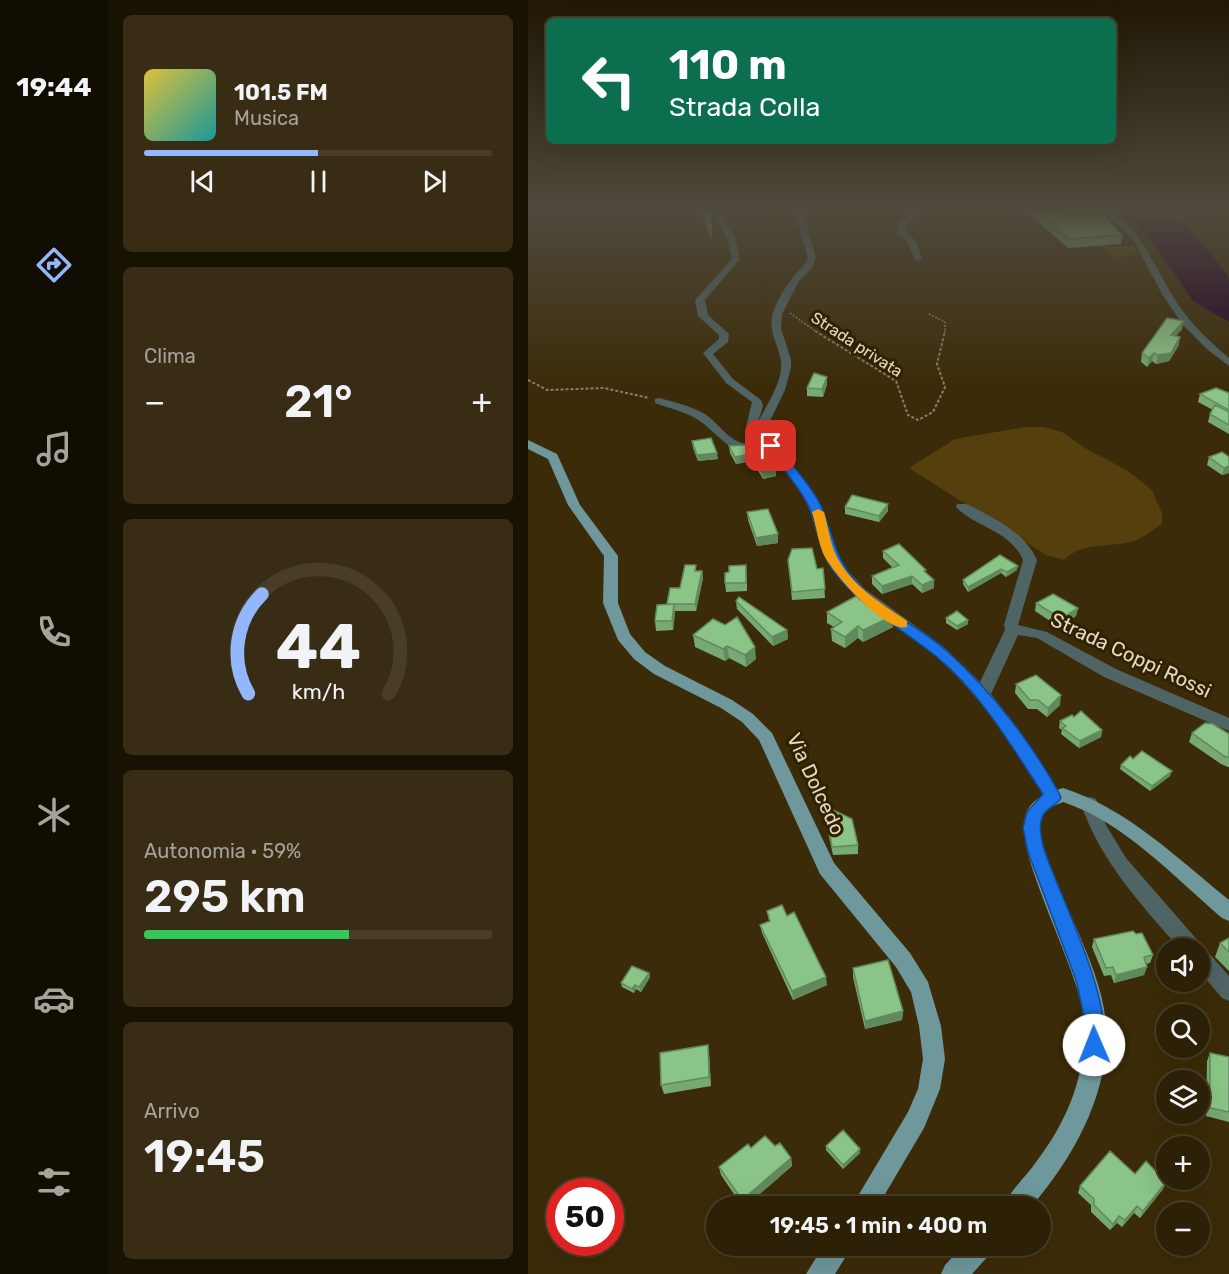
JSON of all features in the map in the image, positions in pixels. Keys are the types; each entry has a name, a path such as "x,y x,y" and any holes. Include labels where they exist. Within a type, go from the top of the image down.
{"main road":[{"name":"Via Dolcedo","path":"528,444 553,457 574,505 611,556 613,565 608,593 611,609 617,626 636,654 658,672 736,709 759,727 766,737 827,868 903,960 921,989 930,1026 934,1059 929,1089 916,1120 870,1196"},
{"path":"1025,1196 1051,1165 1074,1129 1089,1087 1095,1024 1088,991 1037,852 1032,828 1033,816 1042,804 1063,795 1090,804 1229,912"},
{"path":"819,1274 832,1256"},
{"path":"954,1274 971,1256"}],"street":[{"path":"728,268 700,300 703,316 724,334 724,340 708,353 738,388 756,400 758,405 751,422 757,442 766,445"},
{"path":"805,268 782,303 776,328 786,360 786,368 780,390 763,423 766,445 814,505 829,553 837,566 863,597 936,649 982,696 1028,757 1053,798"},
{"path":"1154,268 1167,296 1196,334 1229,363"},
{"path":"659,402 702,417 728,443 737,447 766,445"},
{"path":"962,507 1019,541 1028,550 1030,560 1011,625 1013,630 1008,636 982,696"},
{"name":"Strada Coppi Rossi","path":"1013,630 1042,635 1110,673 1229,725"},
{"path":"1090,804 1110,849 1184,938"},
{"path":"1210,969 1229,992"}],"path":[{"name":"Strada privata","path":"782,303 788,306 792,315 819,334 896,381 901,387 908,415 918,420 928,417 934,410 945,387 937,364 945,335 945,322 929,314"},
{"path":"528,380 547,390 604,388 659,402"}],"shaded area":[{"path":"1171,268 1222,268 1229,278 1229,322 1193,301"},
{"path":"1025,427 1044,427 1062,432 1085,448 1128,471 1152,490 1162,513 1162,524 1137,540 1090,547 1064,560 1046,555 909,468 955,439"}],"building":[{"path":"1167,318 1184,321 1171,335 1180,337 1171,353 1158,355 1154,353 1149,358 1142,353"},
{"path":"814,373 827,377 822,389 807,388"},
{"path":"1216,388 1229,393 1229,410 1200,394"},
{"path":"1215,405 1229,412 1229,425 1210,414"},
{"path":"711,438 717,453 697,455 692,441"},
{"path":"766,444 771,450 765,451 776,469 762,472 751,454 735,457 729,446"},
{"path":"1222,452 1229,457 1229,466 1224,468 1209,457"},
{"path":"852,495 888,504 879,516 845,507"},
{"path":"768,509 778,534 756,538 747,512"},
{"path":"899,544 934,580 922,585 912,576 882,586 872,576 899,565 883,551"},
{"path":"812,548 817,569 823,568 825,589 792,592 788,560 792,549"},
{"path":"1000,555 1018,566 1007,572 1001,569 968,587 963,580"},
{"path":"685,565 696,565 695,571 702,571 695,604 667,604 670,588 680,588"},
{"path":"746,565 746,583 725,583 725,573 729,572 729,566"},
{"path":"862,593 893,616 863,630 858,626 845,637 831,629 842,622 827,612"},
{"path":"1053,594 1078,608 1061,619 1036,603"},
{"path":"739,597 787,630 772,637 736,601"},
{"path":"674,604 672,621 655,621 657,605"},
{"path":"957,611 968,620 957,626 946,618"},
{"path":"737,617 755,647 745,655 727,646 723,649 693,635 713,619 725,625"},
{"path":"1036,675 1061,695 1048,708 1038,700 1030,700 1016,684"},
{"path":"1081,711 1102,730 1080,741 1062,728 1066,726 1060,721 1072,715 1074,717"},
{"path":"1205,723 1213,724 1229,734 1229,758 1192,733"},
{"path":"1142,751 1172,771 1152,786 1121,765 1130,756 1133,759"},
{"path":"831,809 852,819 858,845 832,847 828,823 831,822"},
{"path":"782,905 787,916 794,912 826,977 792,991 760,925 770,921 767,911"},
{"path":"1133,931 1136,934 1142,933 1153,955 1144,957 1147,967 1116,975 1113,967 1106,968 1094,939"},
{"path":"1229,938 1229,952 1220,943"},
{"path":"888,960 903,1011 865,1021 853,968"},
{"path":"632,966 649,973 639,987 635,985 632,989 621,983"},
{"path":"708,1045 709,1077 661,1085 660,1053"},
{"path":"1210,1053 1229,1057 1229,1112 1210,1108"},
{"path":"843,1130 860,1149 843,1165 826,1146"},
{"path":"765,1136 775,1146 780,1143 791,1158 747,1196 739,1196 719,1167 748,1144 751,1148"},
{"path":"1110,1151 1135,1174 1146,1161 1156,1172 1156,1190 1160,1190 1143,1211 1137,1206 1125,1220 1119,1216 1113,1224 1094,1205 1094,1199 1080,1186"}],"slow traffic":[{"path":"818,512 829,553 837,566 863,597 902,624"}],"route":[{"path":"771,446 814,505 826,536 829,553 837,566 863,597 936,649 982,696 1010,731 1049,790 1053,798 1042,804 1033,816 1032,828 1037,852 1091,1001 1095,1024 1094,1045"}]}
